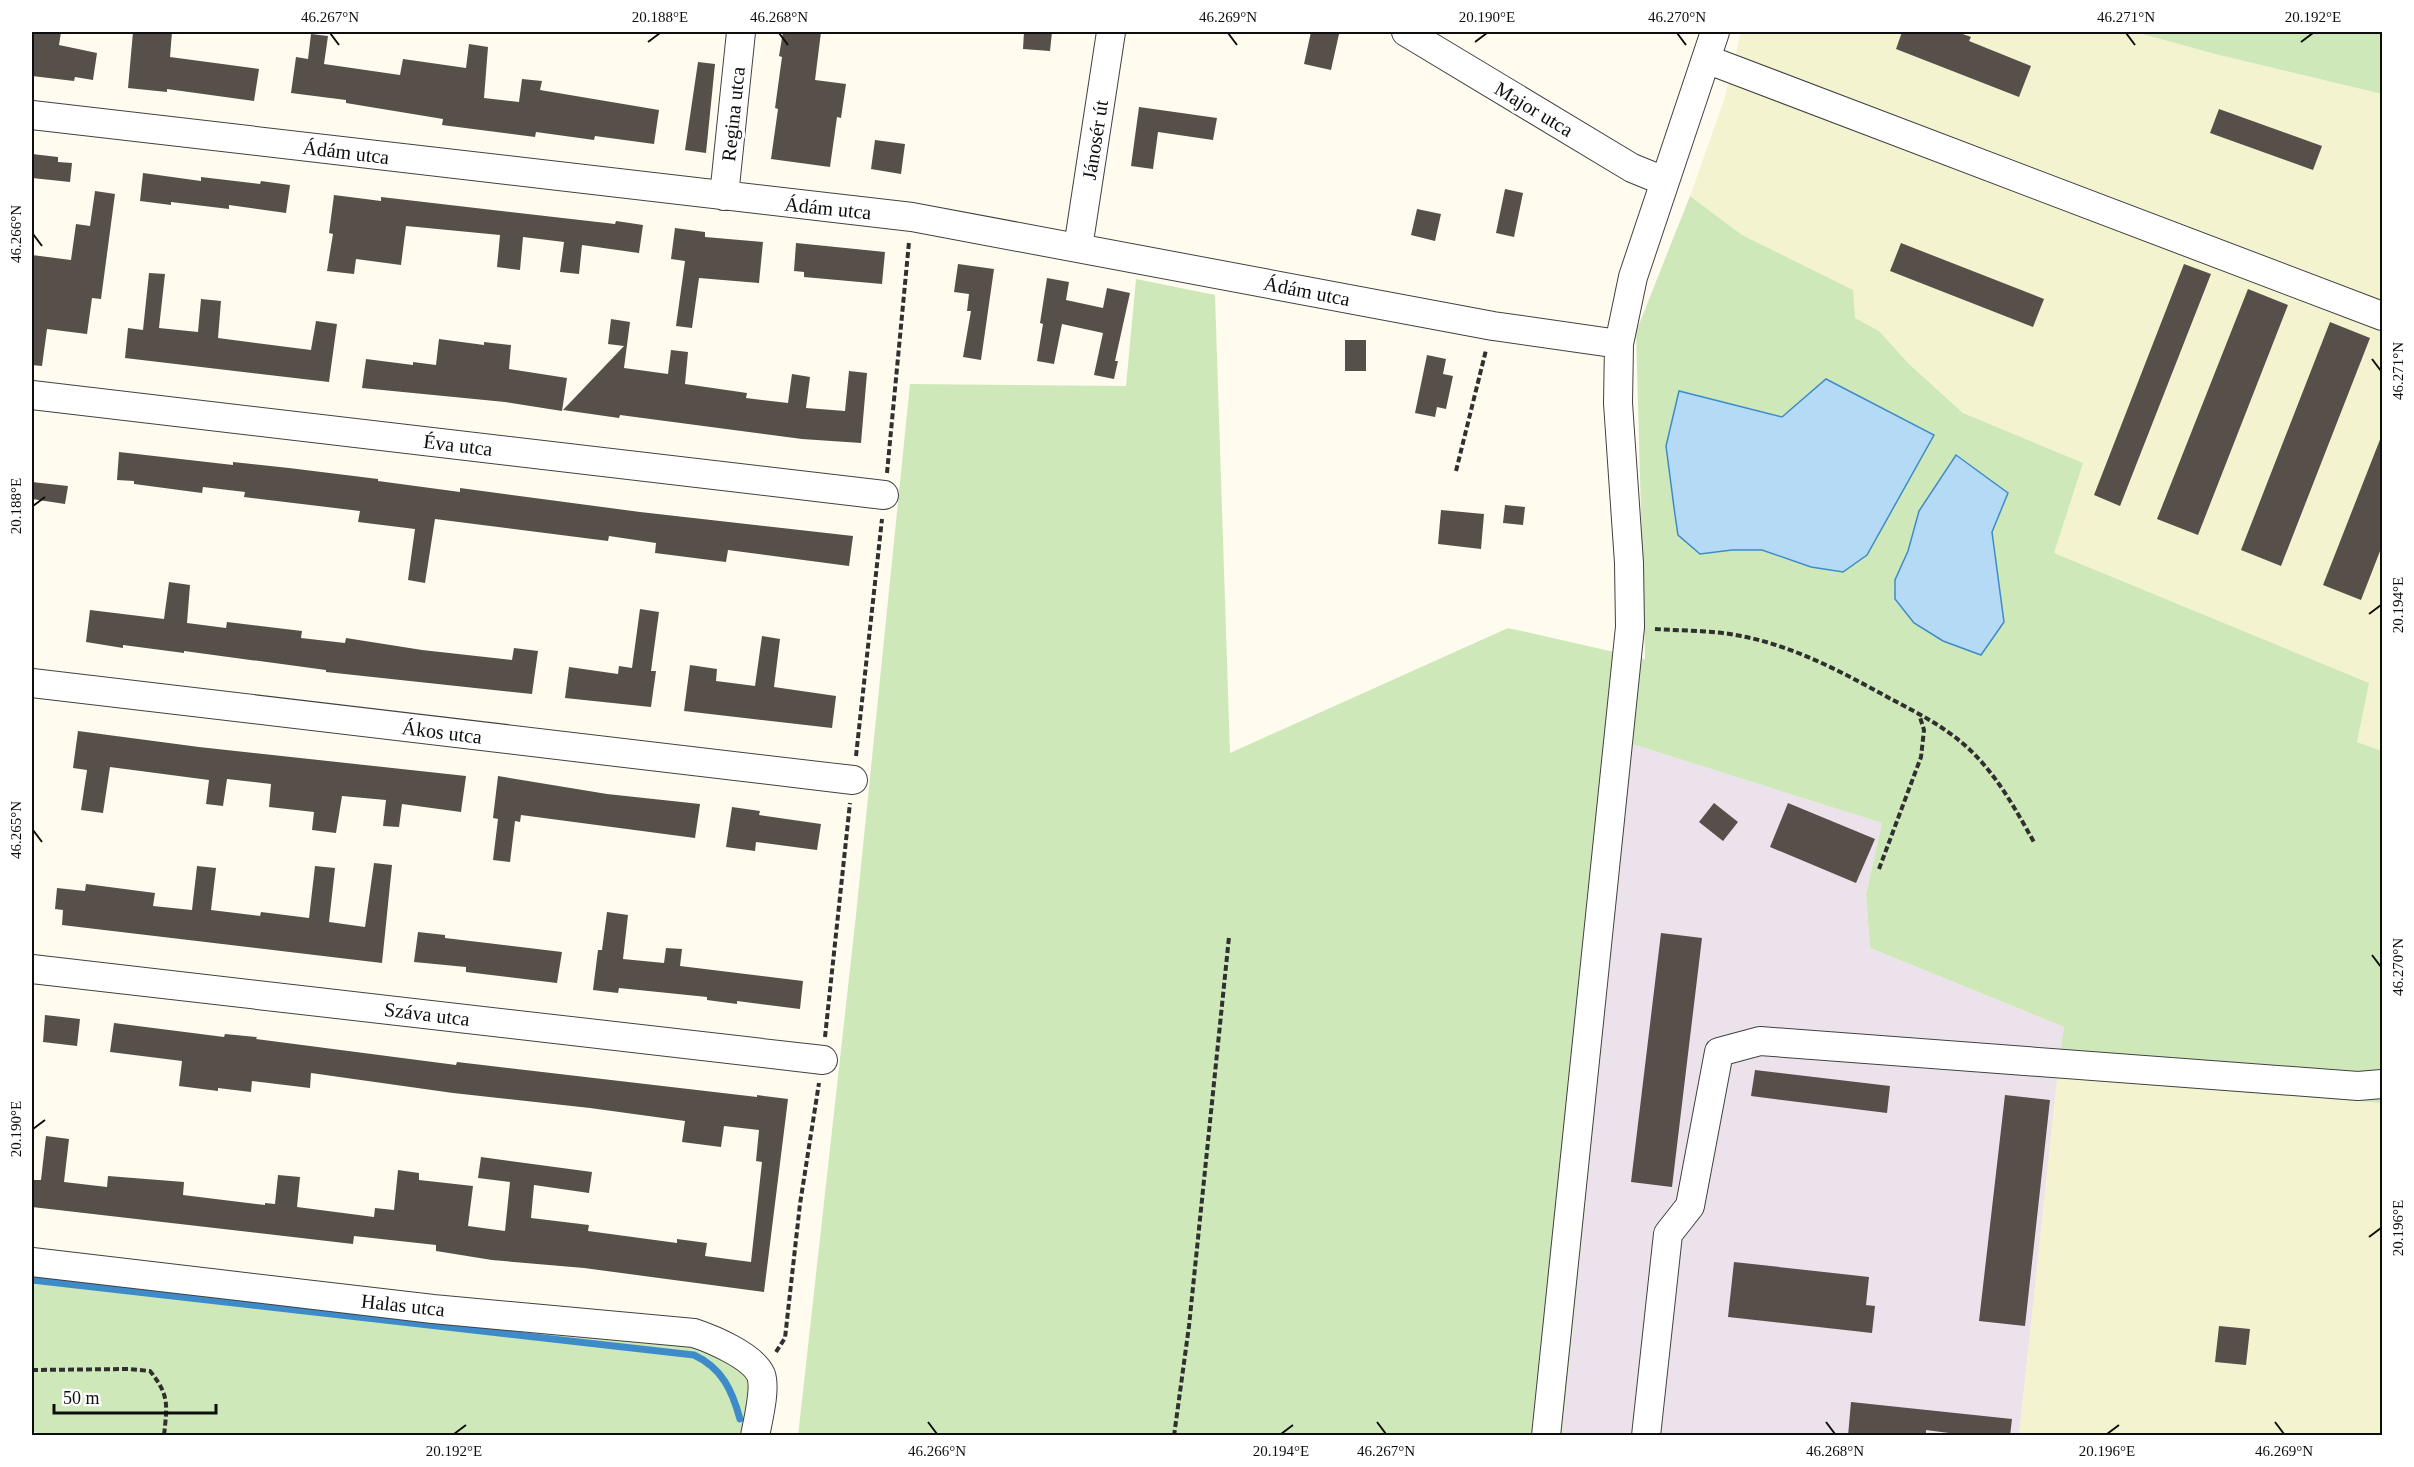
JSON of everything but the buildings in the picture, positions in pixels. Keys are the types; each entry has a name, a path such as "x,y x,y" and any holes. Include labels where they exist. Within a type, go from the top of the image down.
{"street":[{"name":"Regina utca","path":"724,196 741,32"},
{"name":"Jánosér út","path":"1078,248 1111,32"},
{"name":"Major utca","path":"1406,32 1632,168 1664,181"},
{"path":"1546,1436 1630,627 1629,563 1618,403 1619,344 1633,276 1715,32"},
{"path":"1706,59 2382,316"},
{"name":"Ádám utca","path":"32,115 912,217 1492,326 1619,344"},
{"name":"Éva utca","path":"32,395 884,495"},
{"name":"Ákos utca","path":"32,683 853,780"},
{"name":"Száva utca","path":"32,969 823,1060"},
{"path":"1646,1436 1668,1234 1689,1206 1719,1052 1760,1041 2358,1086 2382,1084"},
{"name":"Halas utca","path":"32,1262 433,1309 694,1333 721,1342 747,1361 761,1376 762,1387 755,1436"}],"path":[{"path":"1456,471 1492,326"},
{"path":"1630,627 1740,635 1779,645 1867,686 1944,729 1968,748 1995,779 2035,844"},
{"path":"1879,869 1921,757 1924,730 1919,714"},
{"path":"1173,1436 1189,1326 1229,937"},
{"path":"32,1370 128,1369 150,1371 164,1389 166,1412 164,1436"}],"shaded area":[{"path":"1632,744 1882,823 1866,894 1870,948 2064,1027 2019,1435 1562,1436"}],"green space":[{"path":"1741,32 2135,32 2215,54 2382,94 2382,751 2357,742 2368,683 2053,553 2082,463 1963,413 1909,364 1879,331 1854,318 1852,290 1742,235 1690,196 1724,100"},
{"path":"2135,32 2382,32 2382,94 2215,54"},
{"path":"1690,196 1742,235 1853,290 1855,318 1879,331 1909,364 1963,413 2083,463 2054,553 2369,683 2357,742 2382,751 2382,1103 2057,1078 2064,1027 1870,948 1866,894 1882,823 1632,744 1562,1435 798,1436 856,915 910,384 1126,386 1136,279 1215,295 1230,753 1508,628 1645,659 1636,332","holes":["1679,392 1782,417 1811,567 1762,550 1732,550","1956,455 2008,493 1992,531 2004,622 1943,641 1914,623 1895,599 1895,580 1908,551 1919,511"]},
{"path":"2057,1078 2382,1103 2382,1435 2019,1436"},
{"path":"32,1264 695,1338 750,1371 744,1435 61,1436 32,1432"}],"water":[{"path":"1826,379 1934,435 1867,555 1843,572 1811,567 1762,550 1732,550 1700,554 1678,535 1666,446 1679,391 1782,417"},
{"path":"1956,455 2008,493 1992,532 2004,622 1981,655 1943,641 1914,623 1895,599 1895,580 1908,551 1919,511"}],"waterway":[{"path":"32,1280 694,1355 712,1366 725,1381 740,1419"}]}
